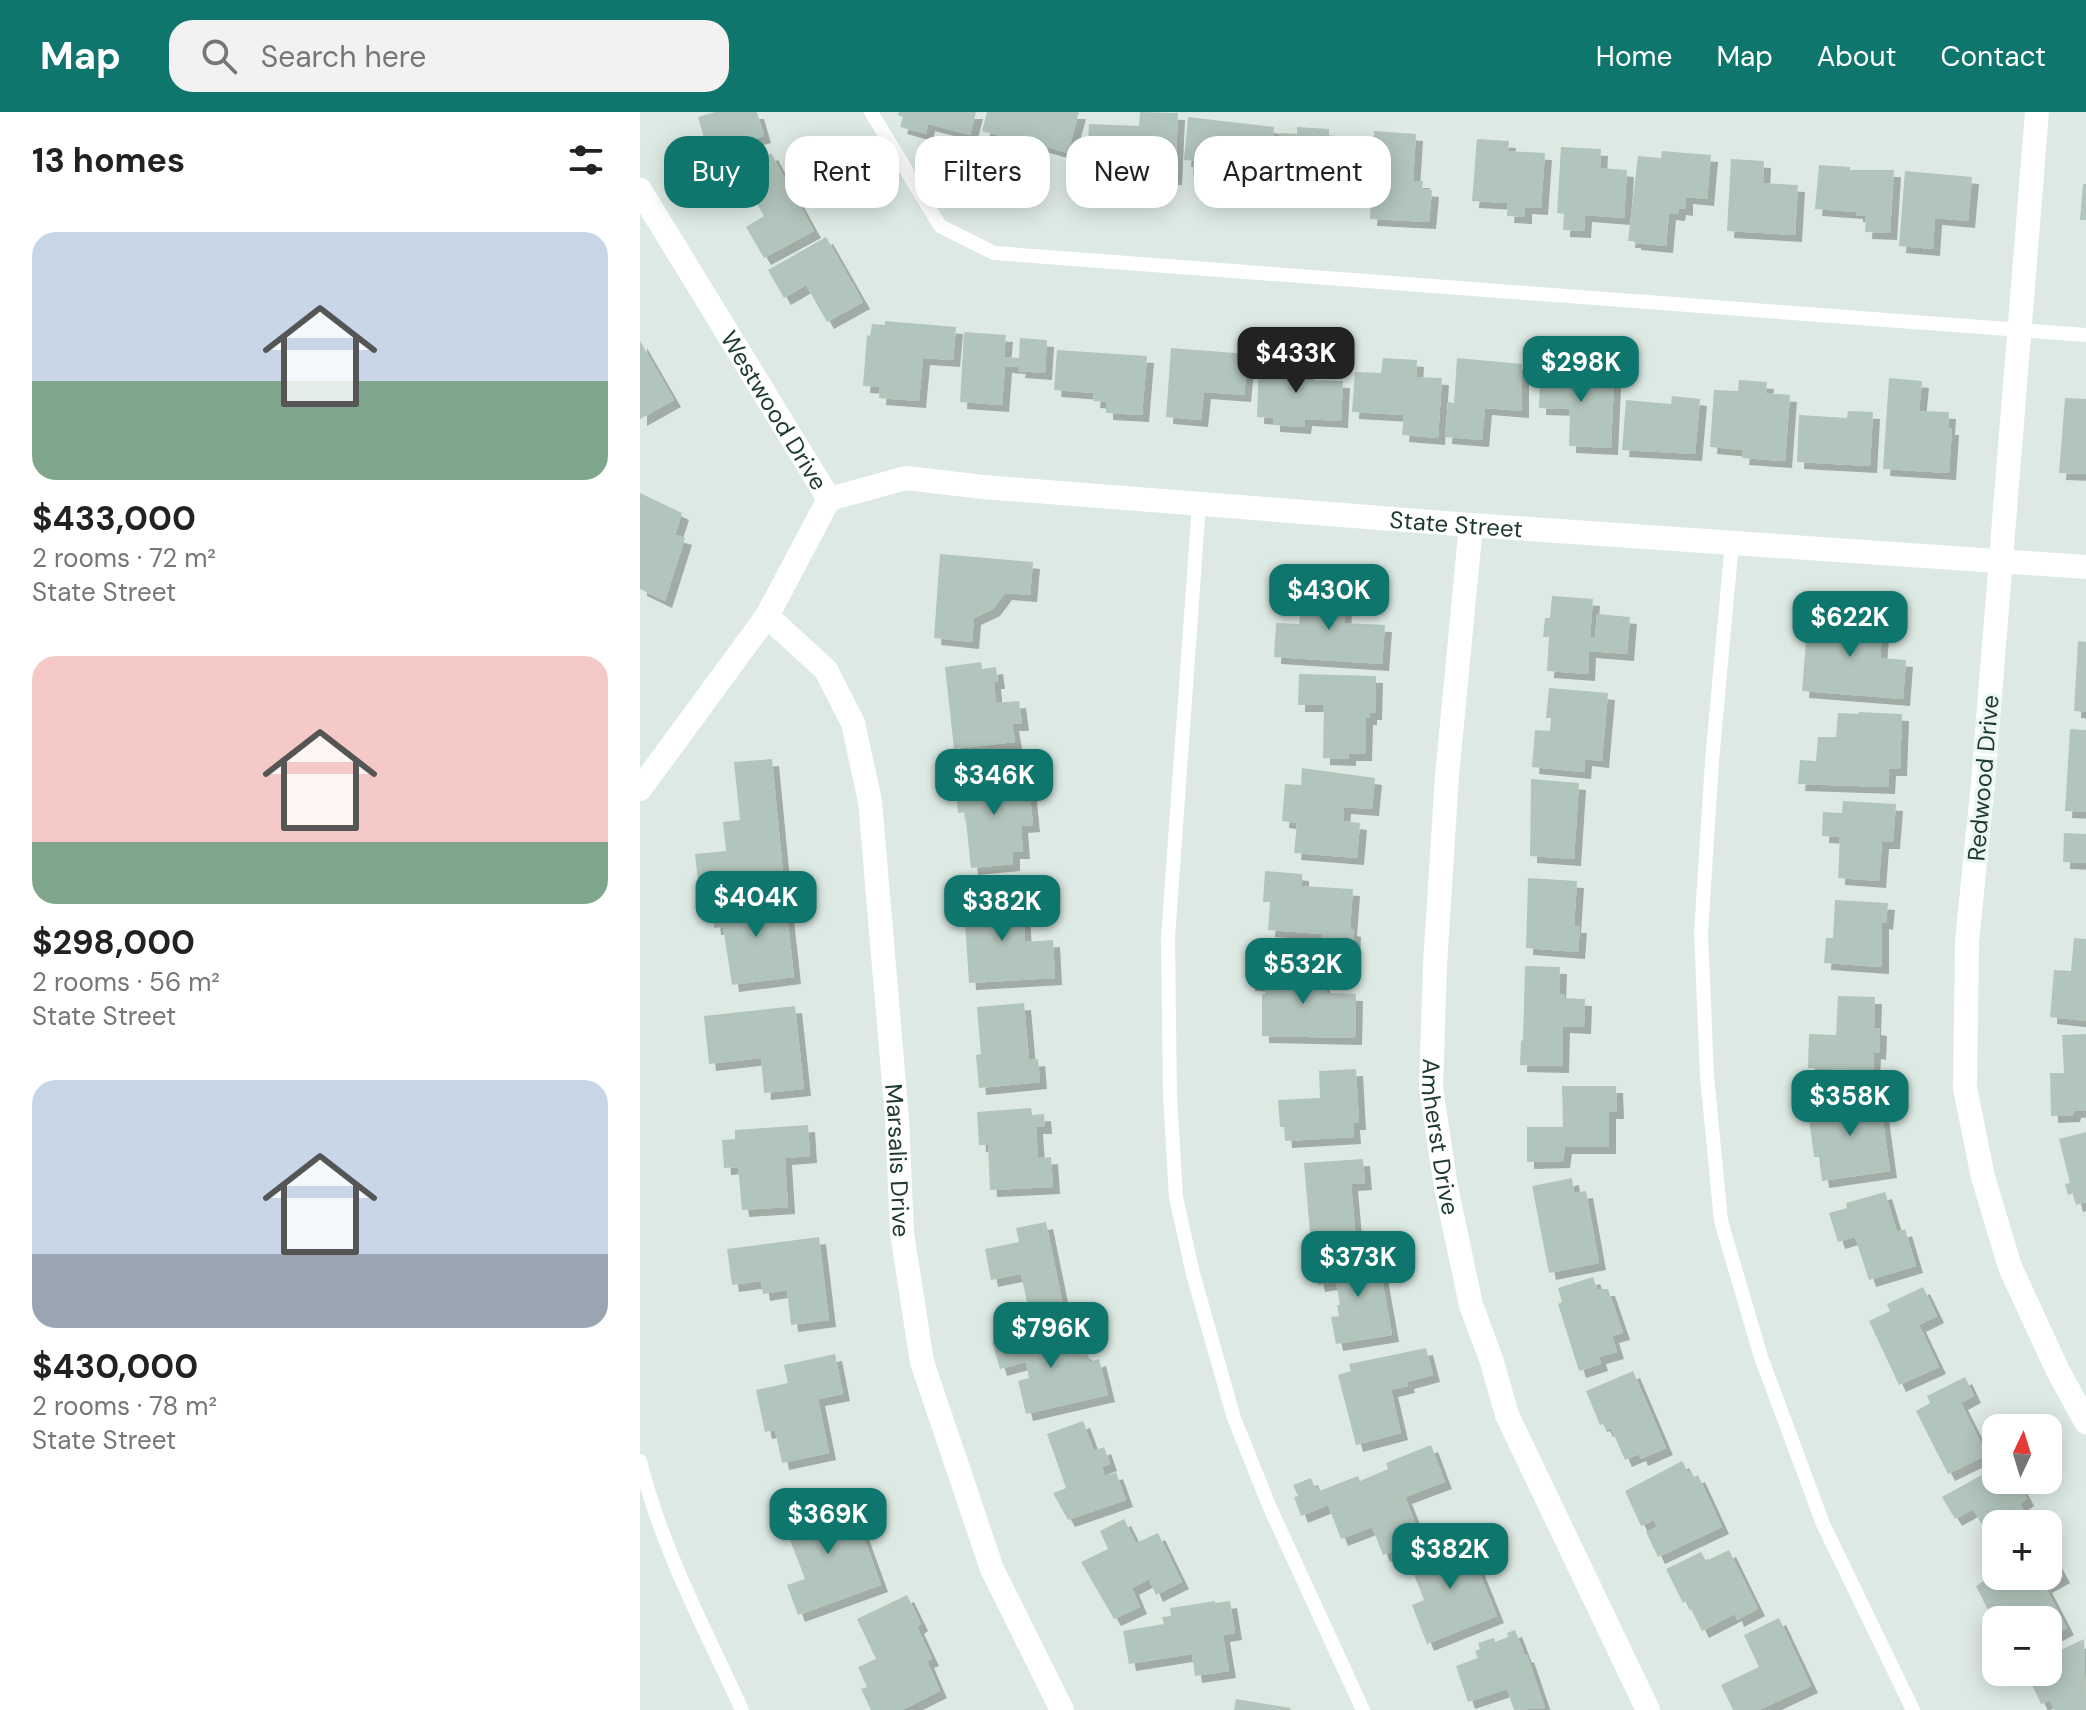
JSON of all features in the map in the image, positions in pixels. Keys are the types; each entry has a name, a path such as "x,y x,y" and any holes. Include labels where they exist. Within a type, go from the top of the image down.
{"street":[{"name":"Redwood Drive","path":"2037,112 2002,560 1967,942 1965,1088 1983,1177 2010,1267 2058,1371 2086,1422"},
{"name":"Westwood Drive","path":"640,190 829,499 767,616 640,789"},
{"name":"State Street","path":"829,499 906,478 1471,525 2086,567"},
{"name":"Amherst Drive","path":"1471,525 1447,776 1435,965 1431,1088 1435,1117 1471,1305 1507,1415 1648,1710"},
{"name":"Marsalis Drive","path":"767,616 826,670 853,723 870,801 897,1119 902,1233 922,1362 992,1569 1062,1710"}],"lane":[{"path":"871,112 940,226 994,253 2086,335"},
{"path":"1199,504 1168,937 1170,1096 1176,1197 1193,1274 1234,1418 1270,1508 1363,1710"},
{"path":"1732,542 1712,761 1701,933 1707,1076 1721,1221 1761,1357 1823,1524 1913,1710"},
{"path":"640,1461 647,1489 682,1577 742,1710"}],"building":[{"path":"715,112 757,112 764,136 703,136 698,117"},
{"path":"899,112 976,112 970,135 928,124 926,134 900,127 903,117 898,115"},
{"path":"987,112 1079,112 1073,136 1066,136 1066,152 1050,148 1050,136 1001,136 982,131"},
{"path":"1140,112 1178,113 1177,136 1088,136 1089,124 1139,126"},
{"path":"1188,117 1274,127 1273,136 1194,136 1194,161 1184,160"},
{"path":"1297,127 1329,129 1329,136 1280,136 1280,133 1297,134"},
{"path":"1374,131 1416,134 1413,181 1423,181 1422,189 1432,190 1429,222 1370,219 1370,208 1391,208 1391,136 1374,136"},
{"path":"1477,139 1509,141 1508,151 1545,153 1541,208 1525,207 1525,217 1507,216 1508,203 1472,201"},
{"path":"1561,147 1601,149 1600,168 1627,170 1624,218 1585,215 1584,231 1563,230 1564,214 1557,213"},
{"path":"1662,151 1711,155 1707,199 1686,197 1686,209 1679,208 1678,214 1669,213 1666,246 1628,241 1638,156 1661,158"},
{"path":"769,154 785,178 785,208 801,208 814,231 764,258 746,227 764,216 759,208 769,208"},
{"path":"1731,159 1764,161 1763,183 1798,185 1795,235 1727,231"},
{"path":"1819,165 1850,167 1850,170 1894,170 1890,233 1865,232 1866,216 1856,215 1856,212 1815,209"},
{"path":"1905,171 1972,177 1968,221 1935,218 1933,249 1899,246"},
{"path":"2083,184 2086,184 2086,220 2080,220"},
{"path":"826,237 863,302 827,322 806,285 784,298 768,270"},
{"path":"885,321 956,327 953,360 923,358 919,401 879,398 880,387 863,386 867,335 870,336 872,324 885,325"},
{"path":"964,332 1006,335 1004,357 1019,358 1020,338 1047,340 1045,373 1018,371 1019,367 1005,366 1002,405 960,402"},
{"path":"640,341 674,400 640,419"},
{"path":"1171,348 1248,354 1244,395 1204,392 1201,420 1166,417"},
{"path":"1057,350 1147,356 1142,415 1106,413 1106,402 1093,401 1094,393 1054,390"},
{"path":"1383,358 1417,360 1416,377 1442,378 1438,438 1402,435 1404,415 1352,412 1355,372 1381,373"},
{"path":"1457,358 1522,364 1522,411 1485,408 1482,440 1445,437 1448,402 1454,403"},
{"path":"1555,360 1581,362 1581,379 1614,381 1611,448 1569,446 1570,409 1539,408 1540,375 1559,376"},
{"path":"1259,362 1307,364 1307,380 1343,381 1341,421 1305,419 1304,427 1273,425 1273,418 1257,417"},
{"path":"1889,378 1922,381 1919,411 1949,412 1948,428 1952,428 1949,473 1883,469"},
{"path":"1739,380 1767,382 1766,393 1790,395 1785,461 1742,458 1743,450 1710,447 1714,390 1738,391"},
{"path":"1672,396 1700,399 1695,454 1622,450 1626,400 1671,404"},
{"path":"2065,398 2086,399 2086,474 2059,473"},
{"path":"1848,411 1873,412 1870,466 1797,462 1799,415 1847,418"},
{"path":"640,493 682,513 675,535 685,538 665,601 640,589"},
{"path":"940,554 1033,562 1030,595 1005,593 993,609 974,618 972,642 934,638"},
{"path":"1307,584 1346,586 1344,623 1385,625 1382,664 1274,657 1276,623 1299,624 1300,616 1305,616"},
{"path":"1552,596 1593,599 1590,637 1595,638 1597,614 1630,617 1627,654 1589,651 1588,674 1547,671 1549,637 1543,637 1545,618 1550,618"},
{"path":"1808,614 1883,619 1880,658 1906,660 1903,699 1802,691"},
{"path":"2078,641 2086,642 2086,712 2074,711"},
{"path":"981,662 982,669 996,667 996,703 1019,701 1022,724 1012,724 1015,742 954,749 945,667"},
{"path":"1299,674 1376,676 1375,713 1370,713 1370,718 1366,718 1365,754 1349,754 1349,759 1323,758 1324,705 1298,705"},
{"path":"1549,688 1608,693 1602,761 1585,759 1584,772 1532,767 1535,730 1550,731 1551,718 1546,718"},
{"path":"1838,713 1902,714 1900,769 1889,769 1888,787 1798,784 1800,760 1816,761 1818,737 1836,737"},
{"path":"2070,729 2086,730 2086,812 2065,811"},
{"path":"772,759 784,883 699,891 695,854 726,851 723,822 740,820 734,762"},
{"path":"1302,768 1375,778 1372,809 1344,807 1343,821 1360,823 1357,858 1294,853 1297,823 1282,821 1285,784 1301,785"},
{"path":"1006,774 1006,779 1028,777 1033,825 1021,826 1023,852 1013,852 1013,864 971,868 965,812 958,813 955,779"},
{"path":"1531,779 1579,783 1574,859 1530,856"},
{"path":"1843,801 1896,804 1893,842 1882,842 1879,881 1838,878 1840,837 1822,836 1823,812 1842,813"},
{"path":"2064,833 2086,834 2086,863 2063,862"},
{"path":"1265,871 1302,874 1302,886 1353,889 1350,929 1354,930 1353,953 1321,950 1322,934 1268,930 1270,902 1263,902"},
{"path":"1528,878 1577,881 1574,926 1580,926 1578,952 1526,948"},
{"path":"1000,890 1002,911 1023,910 1025,942 1053,940 1055,978 969,983 963,892"},
{"path":"785,895 794,977 732,985 723,927 714,928 712,906"},
{"path":"1835,900 1888,903 1886,923 1882,922 1882,967 1824,963 1826,938 1833,938"},
{"path":"2074,938 2086,939 2086,1021 2050,1017 2054,970 2071,971"},
{"path":"1525,966 1560,967 1559,994 1565,994 1564,998 1585,999 1584,1027 1563,1026 1562,1066 1520,1065"},
{"path":"1248,968 1295,969 1295,973 1323,974 1323,990 1327,993 1356,994 1355,1038 1262,1036 1262,994 1265,994 1266,985 1248,984"},
{"path":"1838,996 1875,997 1874,1028 1880,1029 1879,1053 1874,1052 1873,1071 1808,1068 1809,1034 1836,1035"},
{"path":"1024,1003 1029,1060 1038,1059 1040,1082 979,1088 976,1055 981,1054 977,1007"},
{"path":"795,1006 804,1089 764,1093 761,1058 709,1064 704,1016"},
{"path":"2086,1034 2086,1110 2074,1111 2073,1115 2051,1116 2050,1073 2064,1073 2062,1035"},
{"path":"1356,1069 1359,1123 1353,1123 1354,1137 1285,1141 1284,1127 1280,1127 1278,1100 1320,1098 1319,1071"},
{"path":"1562,1086 1616,1086 1617,1112 1609,1112 1609,1147 1565,1147 1563,1161 1527,1162 1527,1127 1563,1127"},
{"path":"1879,1092 1890,1171 1822,1181 1819,1157 1814,1157 1808,1111 1838,1107 1837,1098"},
{"path":"1031,1108 1032,1115 1044,1114 1045,1127 1036,1127 1038,1158 1051,1157 1053,1187 990,1190 988,1145 979,1145 977,1112"},
{"path":"808,1125 810,1156 785,1158 788,1207 742,1210 738,1167 724,1168 722,1140 735,1139 735,1130"},
{"path":"2086,1132 2086,1202 2076,1205 2073,1193 2068,1195 2065,1184 2070,1183 2059,1139"},
{"path":"1363,1159 1365,1183 1351,1184 1356,1240 1311,1244 1304,1163"},
{"path":"1572,1178 1574,1193 1586,1191 1599,1263 1549,1273 1532,1186"},
{"path":"1885,1192 1897,1232 1905,1229 1916,1266 1869,1280 1855,1237 1838,1242 1829,1213 1847,1208 1846,1203"},
{"path":"1046,1222 1063,1305 1029,1312 1021,1274 991,1280 985,1249 1019,1242 1016,1228"},
{"path":"819,1237 829,1320 791,1325 787,1290 763,1294 761,1281 732,1285 727,1249"},
{"path":"1378,1256 1392,1335 1336,1344 1331,1317 1339,1316 1336,1282 1318,1285 1314,1267"},
{"path":"1593,1277 1597,1289 1608,1289 1623,1333 1612,1336 1617,1352 1599,1357 1601,1364 1579,1371 1558,1304 1562,1302 1558,1288"},
{"path":"1923,1287 1937,1316 1919,1325 1939,1367 1899,1385 1869,1321 1890,1311 1887,1304"},
{"path":"1059,1324 1062,1342 1066,1341 1088,1355 1090,1362 1099,1359 1108,1395 1026,1414 1018,1381 1029,1378 1026,1362 1000,1369 992,1342"},
{"path":"1426,1348 1433,1375 1391,1390 1401,1433 1356,1445 1338,1375 1351,1371 1349,1364"},
{"path":"835,1354 843,1394 818,1399 829,1453 782,1463 775,1430 765,1432 756,1390 788,1383 784,1365"},
{"path":"1633,1371 1666,1448 1641,1459 1639,1454 1625,1460 1611,1428 1606,1430 1603,1424 1600,1425 1586,1391"},
{"path":"1965,1377 1974,1396 1961,1403 1982,1445 1982,1457 1948,1474 1916,1411 1930,1403 1927,1396"},
{"path":"1083,1421 1094,1451 1104,1447 1110,1464 1102,1467 1105,1476 1116,1472 1126,1500 1068,1520 1053,1493 1066,1488 1047,1434"},
{"path":"1431,1445 1445,1482 1405,1497 1422,1540 1383,1555 1372,1527 1341,1539 1328,1505 1301,1516 1293,1485 1311,1478 1319,1491 1358,1476 1360,1481 1388,1469 1386,1463"},
{"path":"1682,1461 1688,1472 1691,1471 1694,1477 1698,1475 1722,1527 1658,1557 1646,1532 1657,1527 1654,1520 1641,1526 1625,1491"},
{"path":"1982,1475 1982,1494 2024,1494 2027,1499 2020,1504 2024,1510 1982,1510 1982,1525 1973,1509 1955,1519 1942,1497"},
{"path":"820,1492 830,1519 854,1510 881,1585 798,1615 787,1585 805,1579 789,1537 798,1533 787,1503"},
{"path":"1124,1519 1136,1543 1158,1533 1182,1582 1156,1595 1149,1579 1132,1588 1140,1607 1114,1619 1081,1562 1108,1549 1100,1531"},
{"path":"1465,1537 1497,1616 1427,1644 1412,1605 1424,1600 1408,1559"},
{"path":"1729,1550 1758,1609 1737,1620 1735,1614 1702,1631 1666,1569 1701,1552 1706,1561"},
{"path":"1982,1582 1982,1590 2047,1590 2055,1606 1986,1606 1976,1586"},
{"path":"907,1595 921,1624 917,1627 932,1659 927,1661 940,1691 902,1710 871,1710 861,1689 867,1687 858,1667 876,1659 857,1619"},
{"path":"1230,1601 1235,1633 1223,1635 1229,1671 1195,1676 1192,1654 1129,1664 1123,1631 1164,1624 1162,1617 1171,1616 1170,1608"},
{"path":"1779,1618 1811,1686 1759,1710 1733,1710 1721,1685 1759,1667 1744,1635"},
{"path":"1515,1630 1545,1708 1514,1710 1507,1689 1468,1702 1456,1666 1478,1658 1475,1651 1480,1649 1478,1643 1494,1638 1495,1642 1508,1637 1507,1633"},
{"path":"2084,1639 2086,1710 2054,1710 2050,1700 2041,1704 2033,1686 2062,1686 2062,1649"},
{"path":"1236,1699 1291,1708 1234,1710"}]}
